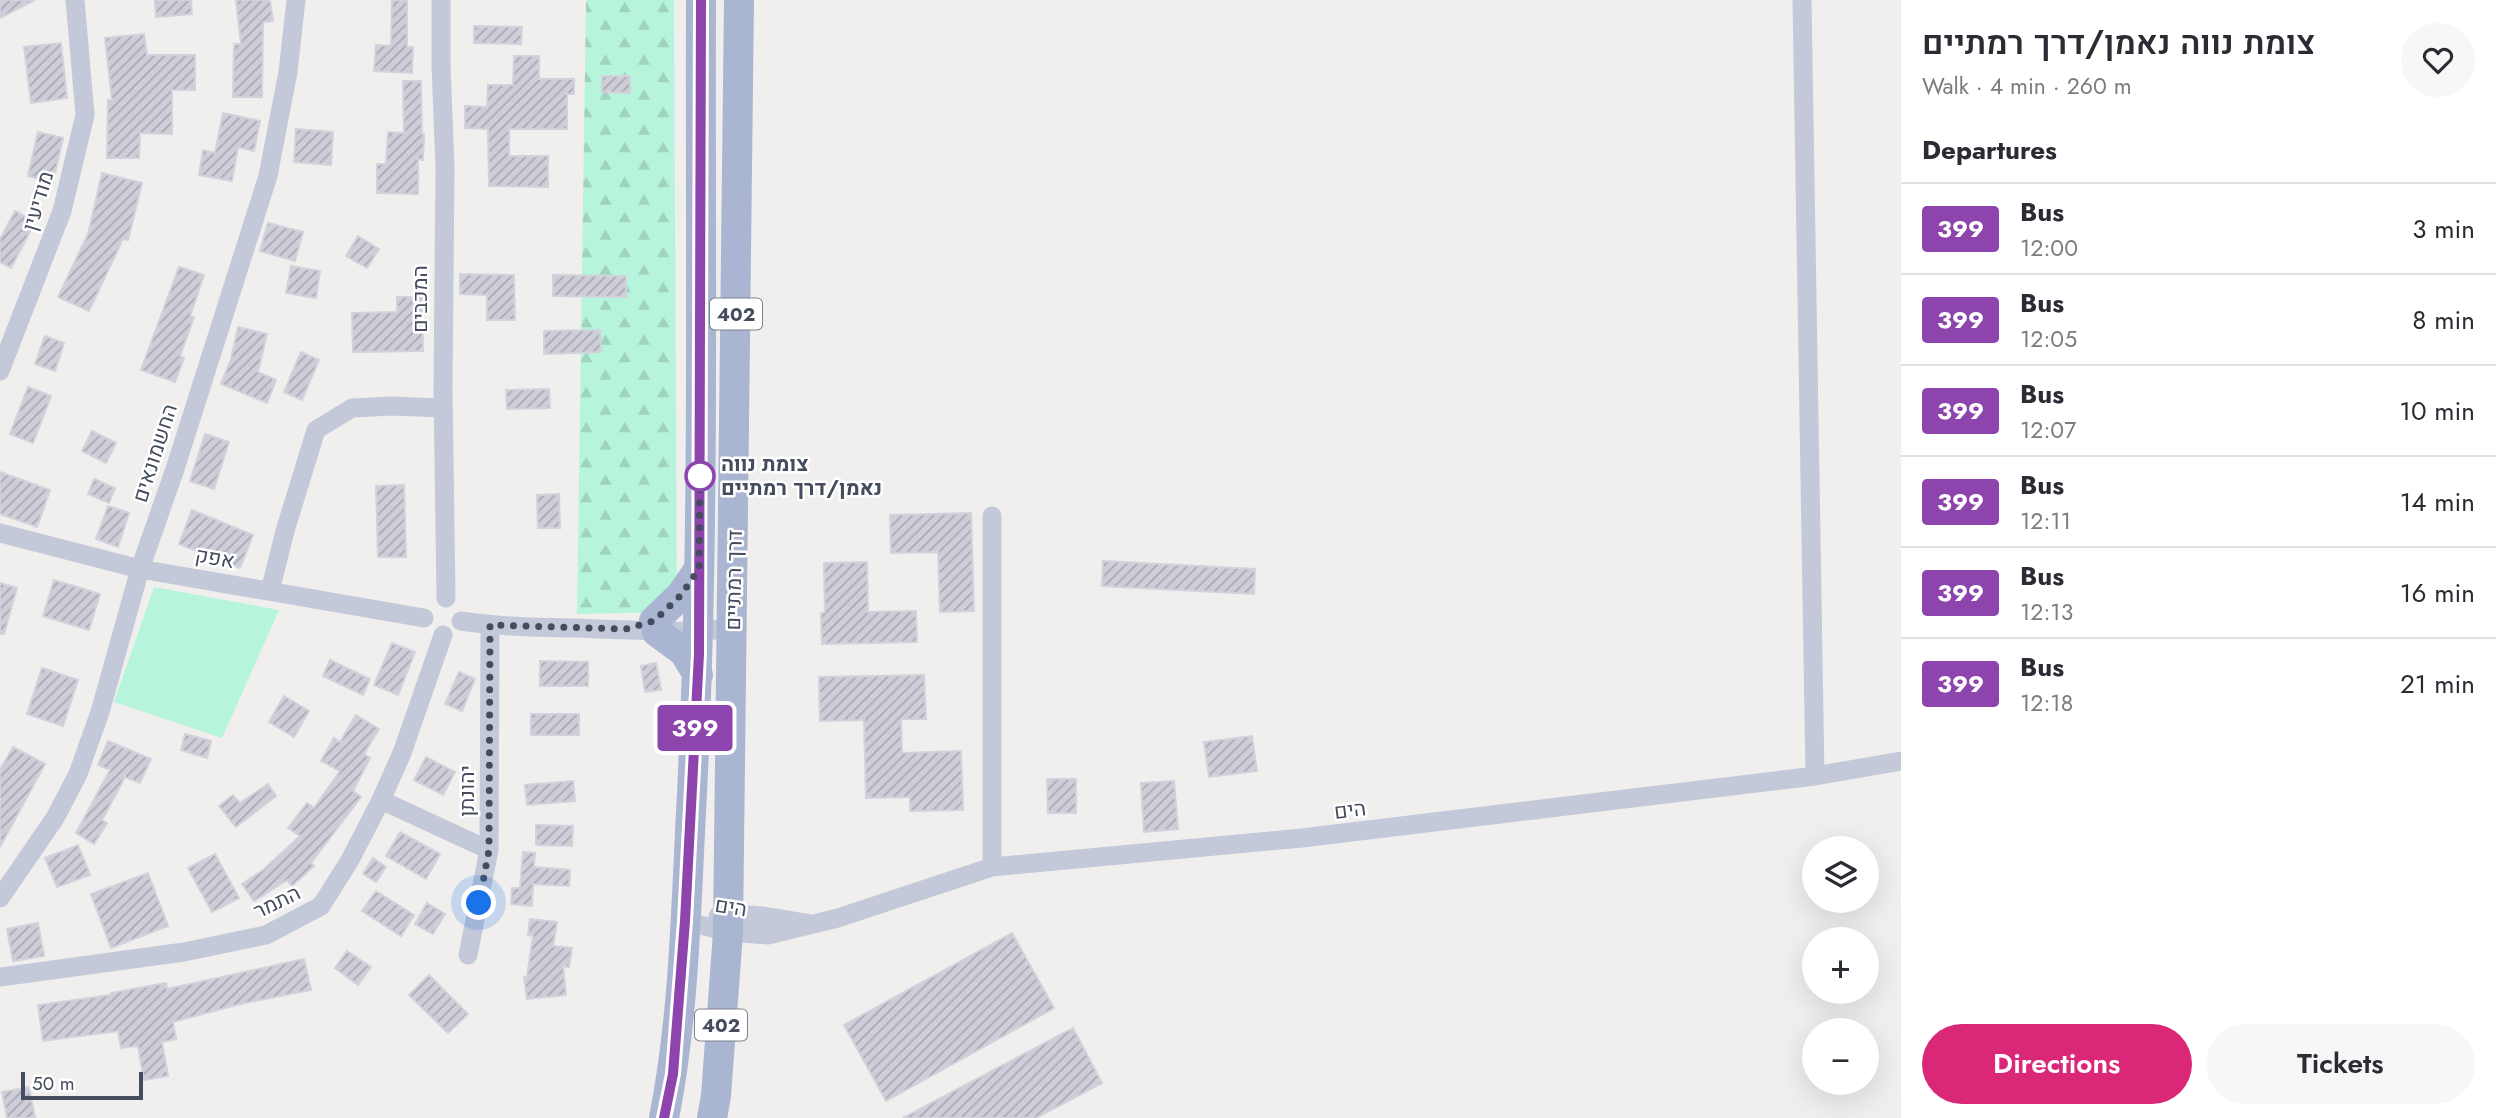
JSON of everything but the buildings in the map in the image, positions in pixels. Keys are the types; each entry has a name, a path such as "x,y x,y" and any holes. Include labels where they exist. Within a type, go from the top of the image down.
{"main road":[{"name":"דרך רמתיים","path":"664,1118 673,1074 685,921 698,675 701,0"},
{"name":"דרך רמתיים","path":"712,1118 716,1096 728,923 741,5"},
{"path":"698,675 684,652 646,628 677,600 699,569"}],"street":[{"name":"מודיעין","path":"60,0 80,38"},
{"name":"מודיעין","path":"0,371 62,211 85,115 75,0"},
{"name":"החשמונאים","path":"0,898 55,818 78,774 103,702 139,569 175,469 268,176 288,72 296,0"},
{"name":"המכבים","path":"442,0 446,598"},
{"path":"1802,0 1815,776"},
{"path":"270,591 316,430 352,408 443,408"},
{"path":"992,516 992,867"},
{"name":"אפק","path":"0,533 139,569 424,618"},
{"path":"441,597 446,598 452,600 460,609 461,621 454,631 443,635 428,628 424,618 430,602 441,597"},
{"path":"461,621 490,625 734,628"},
{"name":"יהונתן","path":"468,955 489,850 490,625"},
{"name":"התמר","path":"0,977 184,952 266,935 321,906 350,860 381,800 402,752 443,635"},
{"name":"הים","path":"685,921 811,924 838,918 992,867 1302,838 1815,776 1901,761"},
{"path":"381,800 489,850"}],"green space":[{"path":"586,0 674,0 677,612 577,614"},
{"path":"154,587 279,610 222,738 114,702"}],"bus line":[{"name":"399","path":"664,1118 673,1074 685,921 699,654 701,0"}],"place":[{"name":"צומת נווה נאמן/דרך רמתיים","path":"700,476"}],"route":[{"path":"479,903 489,850 490,625 626,629 654,621 672,606 699,569 700,465 700,476"}]}
